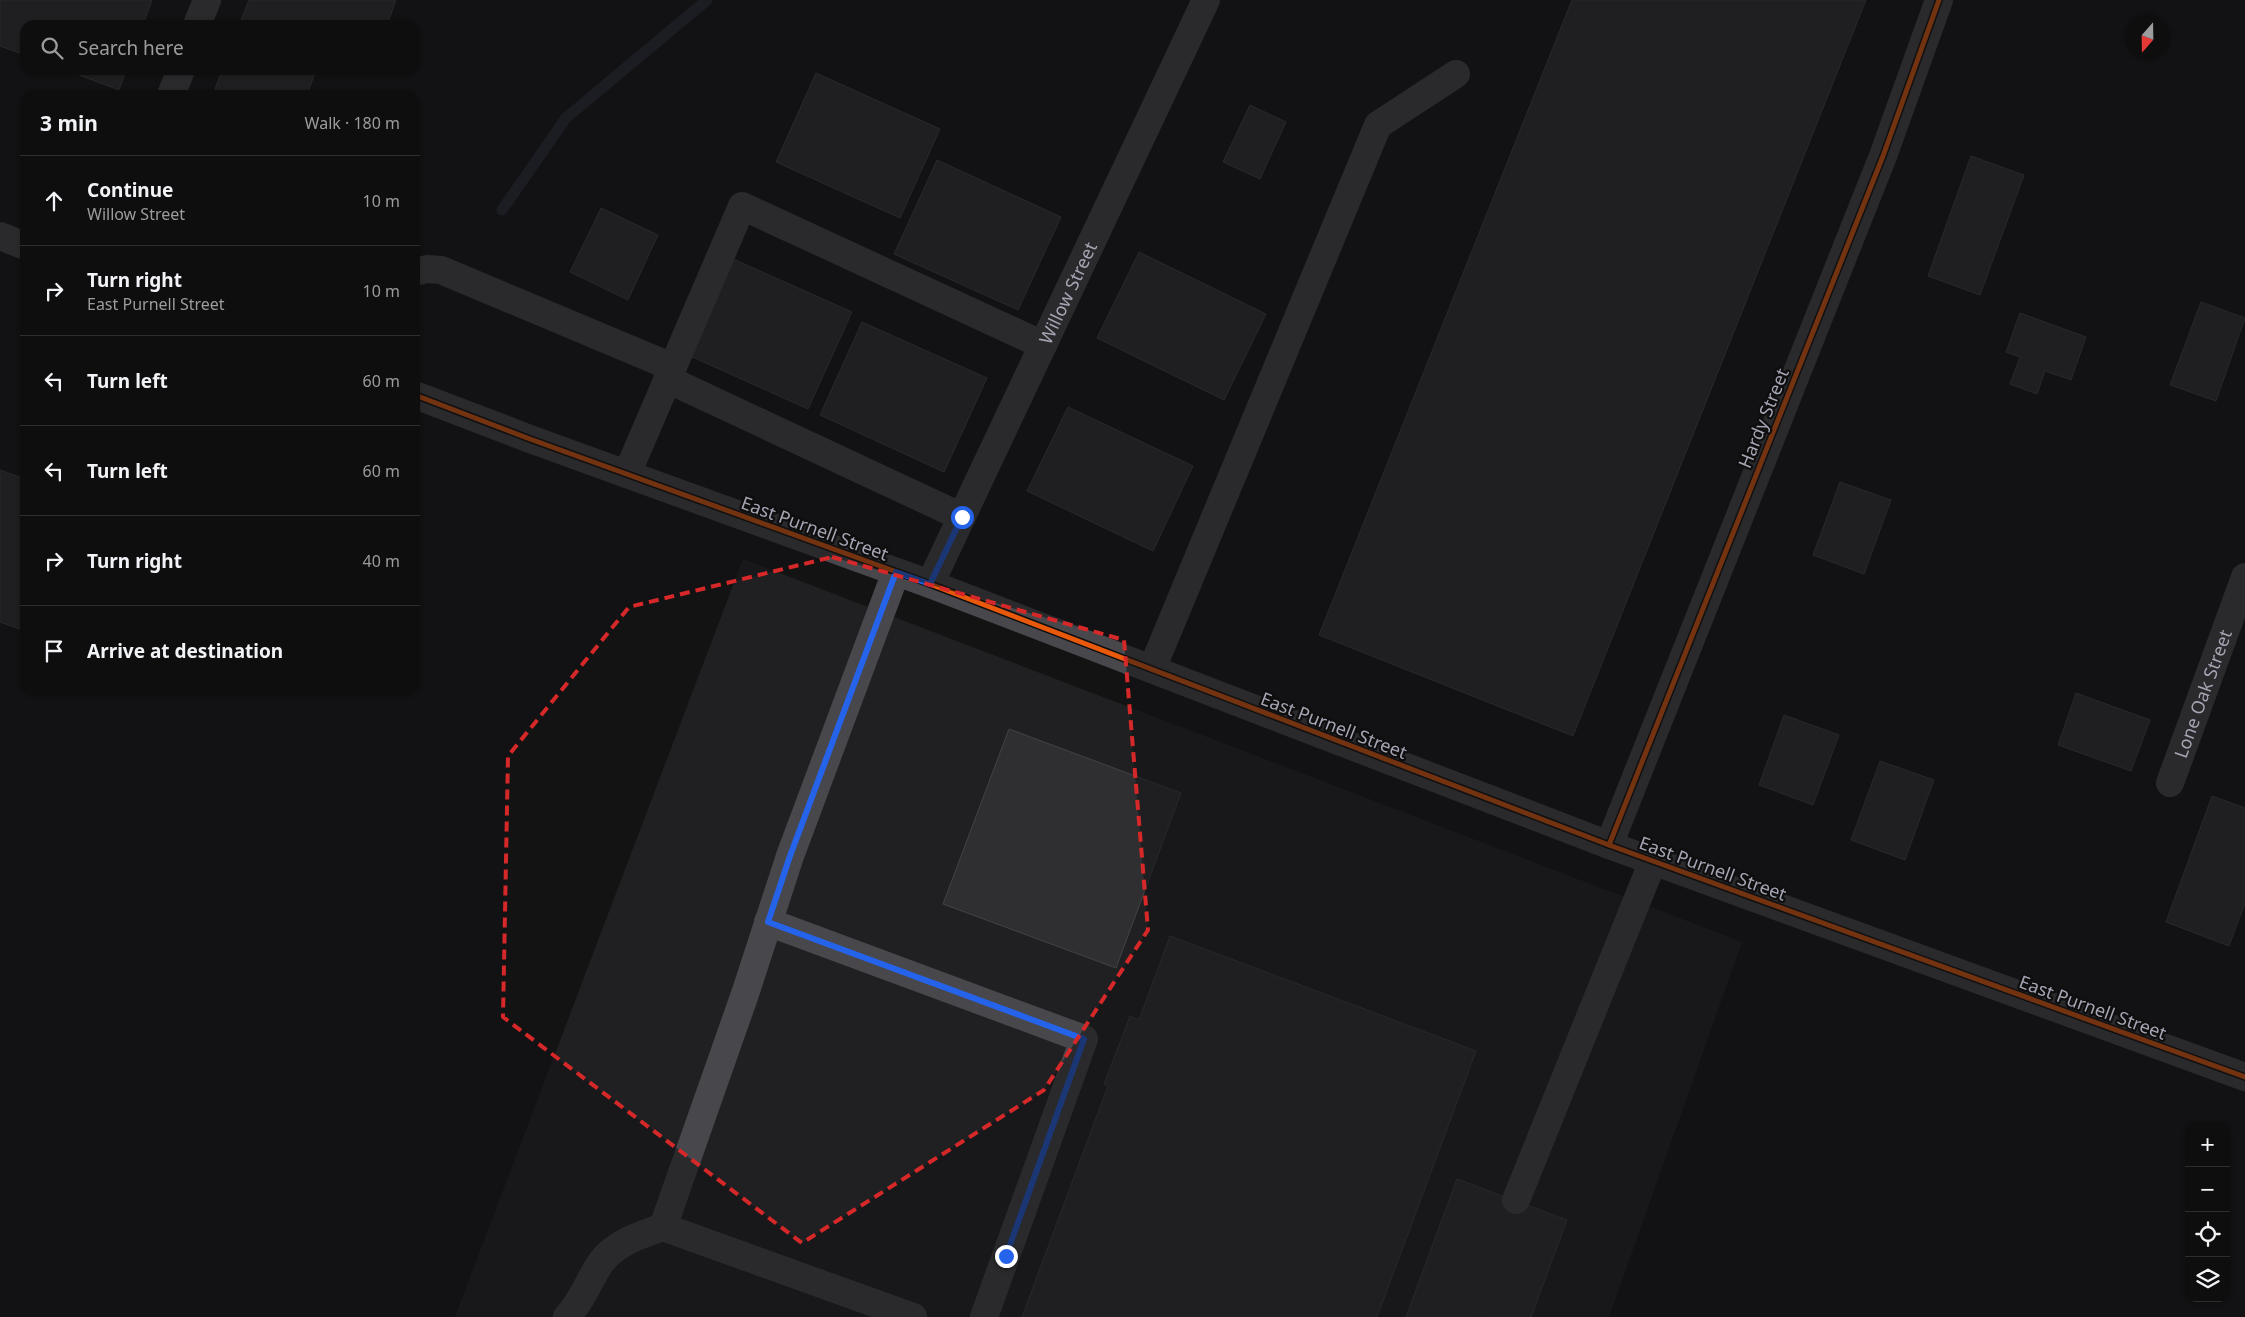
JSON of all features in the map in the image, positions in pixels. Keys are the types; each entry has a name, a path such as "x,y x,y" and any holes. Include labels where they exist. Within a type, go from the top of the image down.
{"street":[{"path":"199,20 207,0"},
{"name":"Willow Street","path":"930,584 1206,0"},
{"name":"Hardy Street","path":"1609,845 1883,156 1939,0"},
{"path":"1152,669 1378,125 1456,74"},
{"path":"173,90 178,75"},
{"path":"626,474 742,206 1043,345"},
{"path":"0,236 20,244"},
{"path":"420,271 441,270 670,373 962,517"},
{"name":"East Purnell Street","path":"420,397 930,584 1609,845 2245,1077"},
{"path":"663,1226 790,856 896,572"},
{"name":"Lone Oak Street","path":"2170,783 2245,577"},
{"path":"1516,1200 1653,861"},
{"path":"768,922 1084,1039 984,1317"},
{"path":"567,1317 578,1305 602,1261 608,1255 621,1244 663,1226 913,1317"}],"highlighted area":[{"path":"832,557 1124,640 1148,930 1044,1090 802,1243 503,1017 508,756 629,607"}],"shaded area":[{"path":"743,559 1742,942 1609,1317 455,1317"}],"building":[{"path":"0,0 152,0 145,20 20,20 20,53 0,46"},
{"path":"249,0 396,0 389,20 241,20"},
{"path":"1572,0 1866,0 1573,736 1319,635"},
{"path":"816,73 940,129 900,218 776,162"},
{"path":"79,75 124,75 119,90"},
{"path":"220,75 314,75 309,90 215,90"},
{"path":"1250,105 1286,122 1260,179 1223,162"},
{"path":"1971,156 2024,175 1980,295 1928,276"},
{"path":"937,160 1061,217 1018,310 894,254"},
{"path":"601,208 658,235 628,300 570,272"},
{"path":"1139,252 1266,314 1224,400 1097,338"},
{"path":"731,258 852,312 808,409 688,355"},
{"path":"2201,302 2245,318 2216,401 2170,385"},
{"path":"2020,313 2086,337 2071,380 2045,371 2037,394 2010,384 2020,357 2006,352"},
{"path":"862,322 987,378 944,472 820,415"},
{"path":"1068,407 1193,466 1153,551 1027,491"},
{"path":"0,470 20,477 20,629 0,622"},
{"path":"1840,482 1891,500 1864,574 1813,555"},
{"path":"2076,693 2150,720 2131,771 2058,745"},
{"path":"1784,715 1839,735 1813,805 1759,785"},
{"path":"1009,729 1181,793 1116,968 943,904"},
{"path":"1880,761 1934,780 1905,860 1851,840"},
{"path":"2212,796 2245,808 2245,903 2229,946 2166,922"},
{"path":"1170,936 1476,1051 1377,1317 1022,1317 1108,1086 1104,1084 1130,1016 1139,1020"},
{"path":"1457,1179 1567,1220 1531,1317 1406,1317"}],"waterway":[{"path":"502,210 566,118 707,0"}],"tunnel":[{"path":"1471,1317 1516,1200"}],"cycle path":[{"path":"1609,845 1883,156 1939,0"},
{"path":"420,397 530,439 930,584 1609,845 2245,1077"}],"route":[{"path":"962,517 930,584 896,572 790,856 768,922 1084,1039 1006,1256"}]}
